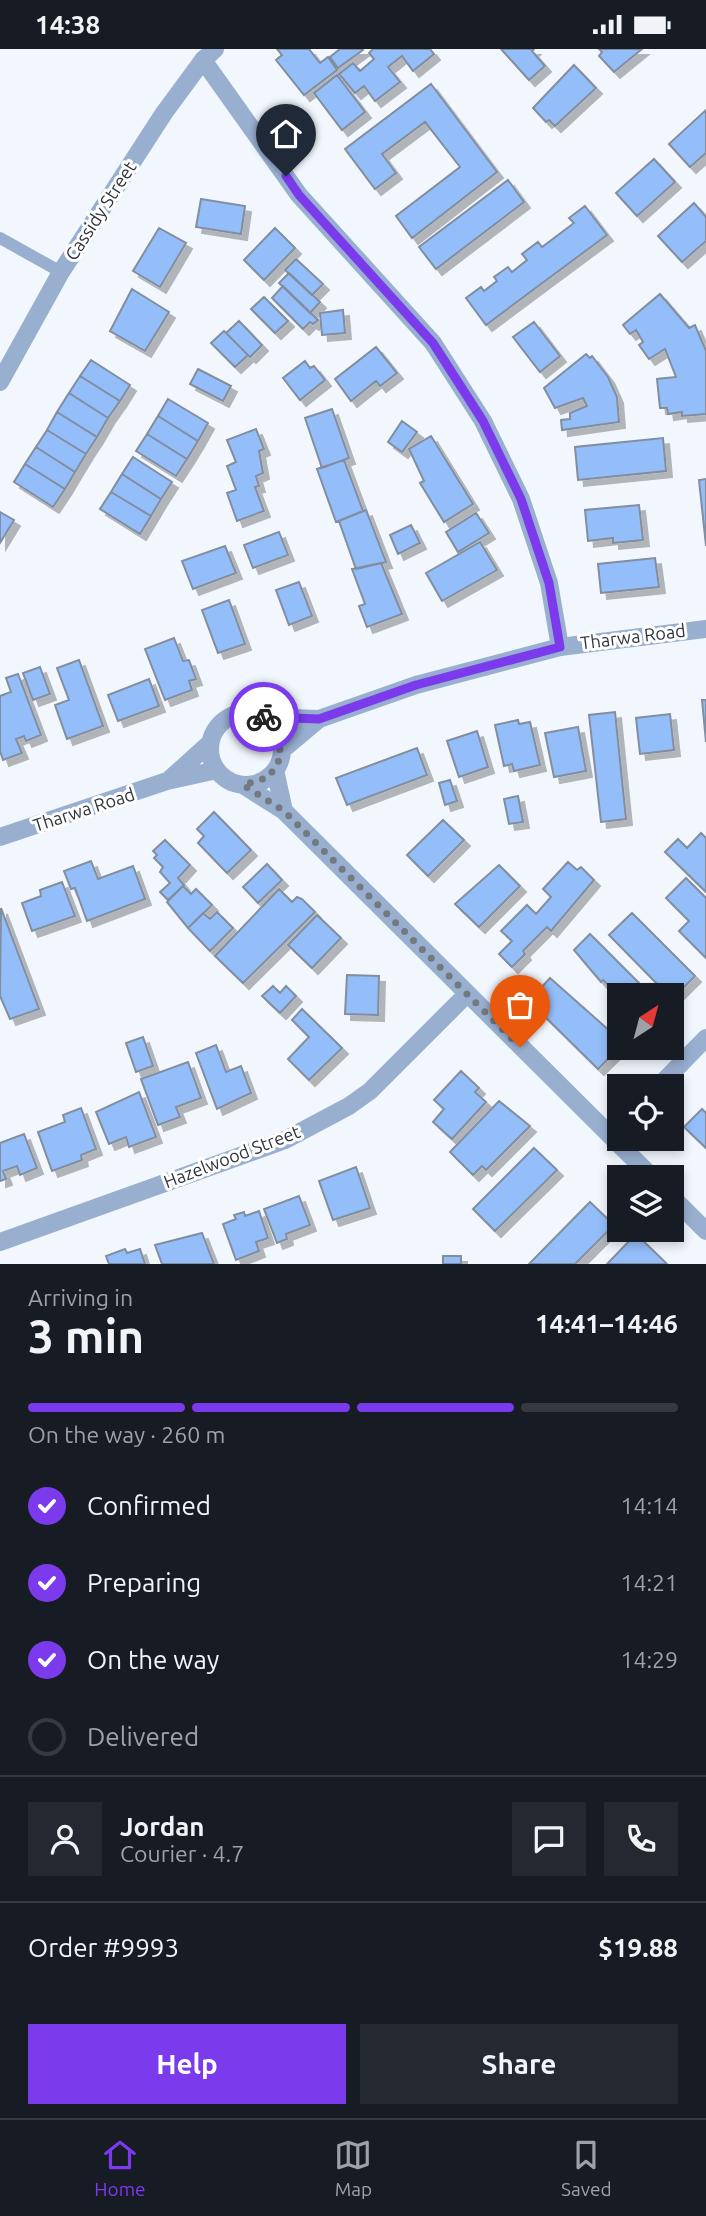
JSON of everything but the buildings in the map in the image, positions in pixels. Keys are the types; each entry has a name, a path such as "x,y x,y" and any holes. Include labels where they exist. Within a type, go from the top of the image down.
{"street":[{"name":"Cassidy Street","path":"0,382 61,272 164,113 209,54"},
{"path":"209,54 299,195 433,343 483,421 521,499 549,583 560,647"},
{"name":"Tharwa Road","path":"282,750 319,719 416,685 560,647 706,629"},
{"path":"284,811 275,770 282,750 277,731 264,717 241,713 230,716 220,723 210,743 212,762 216,770 228,781 243,785 284,811 466,995 607,1124"},
{"name":"Tharwa Road","path":"264,717 319,719"},
{"name":"Tharwa Road","path":"167,781 210,743"},
{"name":"Tharwa Road","path":"0,837 167,781 216,770"},
{"path":"243,785 260,782 275,770"},
{"name":"Hazelwood Street","path":"0,1242 285,1140 370,1091 466,995"},
{"path":"671,1074 706,1038"},
{"path":"631,1151 642,1165"},
{"path":"684,1209 706,1231"}],"lane":[{"path":"0,238 61,272"}],"way so far":[{"path":"264,717 277,731 281,740 279,764 269,777 260,782 243,785 284,811 520,1047"}],"route":[{"path":"264,717 319,719 416,685 560,647 549,583 521,499 483,421 433,343 299,195 286,176"}]}
